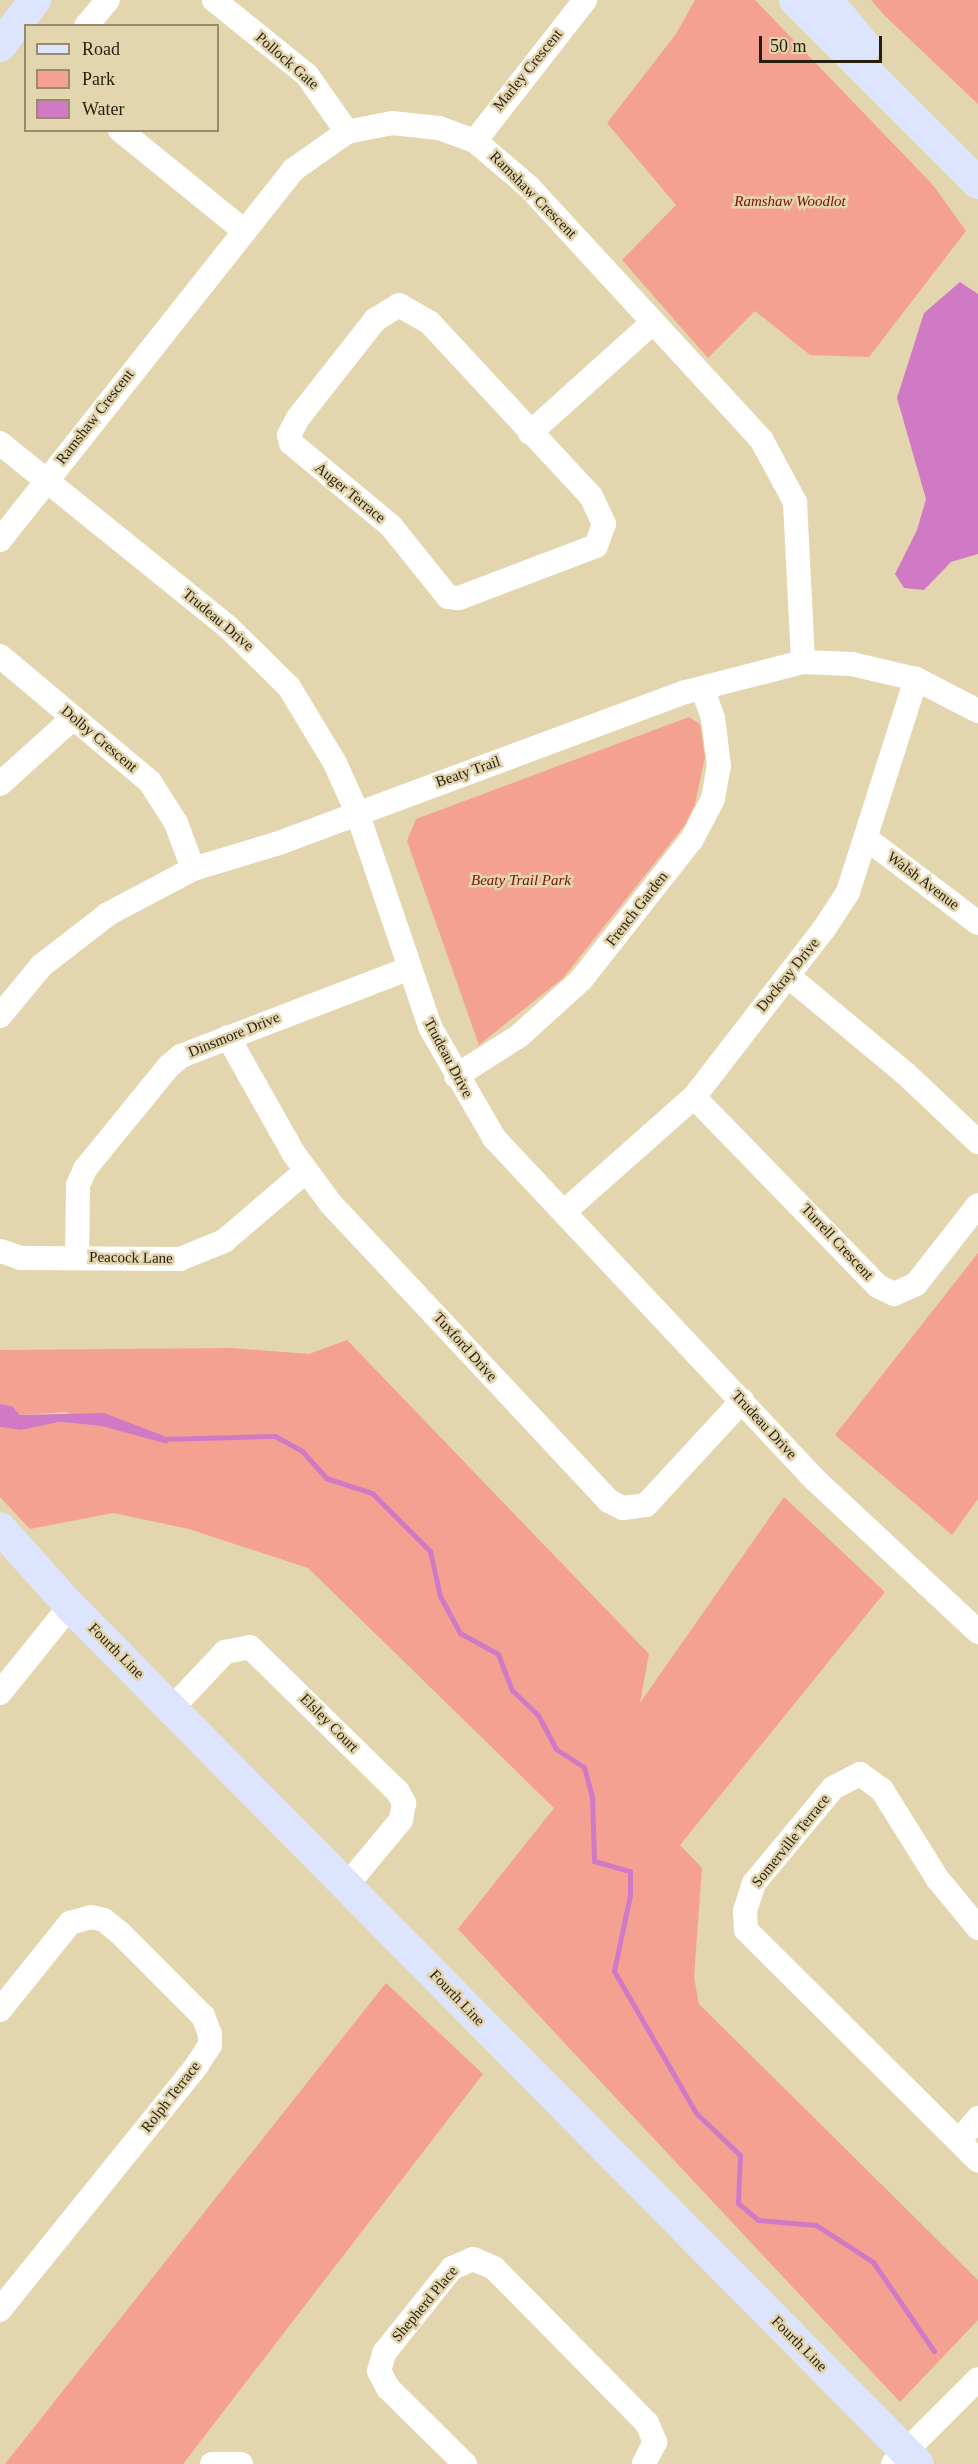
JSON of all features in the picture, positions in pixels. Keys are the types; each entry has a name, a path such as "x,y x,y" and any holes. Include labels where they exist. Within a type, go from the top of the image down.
{"main road":[{"path":"0,46 35,0"},
{"path":"795,0 978,183"},
{"path":"827,0 886,73 901,108"},
{"name":"Fourth Line","path":"0,1528 70,1606 173,1707 905,2460"}],"street":[{"path":"88,24 108,0"},
{"name":"Pollock Gate","path":"214,0 307,75 347,132"},
{"name":"Marley Crescent","path":"474,141 585,0"},
{"name":"Ramshaw Crescent","path":"0,540 242,229 292,170 347,132 392,123 416,125 474,141 529,187 761,439 786,480 800,537 803,662"},
{"path":"122,132 242,229"},
{"name":"Auger Terrace","path":"399,305 421,314 530,433 591,496 603,516 601,540 576,555 459,598 440,591 391,526 296,449 289,435 298,418 375,320 399,305"},
{"path":"530,433 652,323"},
{"name":"Trudeau Drive","path":"0,443 268,662 307,712 357,812 408,969 430,1027 456,1076 494,1138 565,1211 811,1476 978,1632"},
{"name":"Dolby Crescent","path":"0,656 150,782 176,823 193,869"},
{"name":"Beaty Trail","path":"0,1016 41,966 108,914 193,869 702,688 803,662 852,664 916,679 978,711"},
{"name":"Dockray Drive","path":"565,1211 694,1097 788,976 848,892 867,839 916,679"},
{"name":"French Garden","path":"456,1076 519,1036 581,980 692,838 712,799 719,766 713,718 702,688"},
{"path":"0,784 73,718"},
{"name":"Walsh Avenue","path":"867,839 978,923"},
{"name":"Dinsmore Drive","path":"77,1257 78,1185 85,1169 169,1066 228,1037 408,969"},
{"path":"788,976 906,1074 978,1142"},
{"name":"Tuxford Drive","path":"228,1037 306,1171 349,1225 609,1501 623,1508 646,1505 742,1401"},
{"name":"Turrell Crescent","path":"694,1097 878,1286 894,1294 916,1284 978,1205"},
{"name":"Peacock Lane","path":"0,1251 21,1258 180,1259 202,1252 224,1241 306,1171"},
{"path":"0,1693 70,1606"},
{"name":"Elsley Court","path":"173,1707 225,1652 250,1647 398,1792 404,1803 401,1820 346,1885"},
{"name":"Somerville Terrace","path":"978,1928 937,1878 882,1790 860,1774 846,1778 826,1797 754,1883 745,1911 746,1930 978,2160"},
{"name":"Rolph Terrace","path":"0,2010 70,1923 92,1917 104,1920 120,1932 203,2016 210,2045 0,2310"},
{"path":"959,2141 978,2118"},
{"name":"Shepherd Place","path":"465,2464 387,2388 379,2371 384,2353 452,2268 473,2259 494,2268 647,2423 655,2442 644,2464"},
{"path":"905,2460 978,2379"},
{"path":"212,2464 241,2464"}],"green space":[{"name":"Ramshaw Woodlot","path":"695,0 755,0 933,185 966,231 869,357 810,355 755,311 708,358 622,260 676,205 607,123 676,34"},
{"path":"871,0 978,0 978,104 885,16"},
{"name":"Beaty Trail Park","path":"689,717 700,724 705,757 695,804 685,825 563,978 479,1045 407,841 416,819"},
{"path":"978,1253 978,1499 952,1535 835,1435"},
{"path":"347,1340 649,1654 640,1703 784,1497 885,1592 680,1845 702,1868 694,1977 699,2004 978,2280 978,2320 900,2402 458,1929 554,1808 308,1568 189,1529 113,1513 30,1529 0,1497 0,1427 21,1430 60,1422 101,1426 168,1443 65,1412 20,1415 12,1406 0,1404 0,1350 231,1348 309,1354"},
{"path":"386,1983 483,2074 183,2464 5,2464"}],"water":[{"path":"960,282 978,294 978,554 951,562 924,590 904,588 895,574 917,530 926,499 897,398 924,313"},
{"path":"0,1404 12,1406 20,1415 104,1413 164,1436 168,1444 101,1426 60,1422 21,1430 0,1427"}],"waterway":[{"path":"160,1439 275,1436 302,1451 326,1478 372,1493 430,1551 440,1596 460,1633 498,1654 512,1690 538,1715 556,1749 584,1767 592,1796 594,1861 630,1871 630,1895 614,1971 696,2113 740,2155 738,2203 758,2220 816,2225 873,2262 934,2351"}]}
